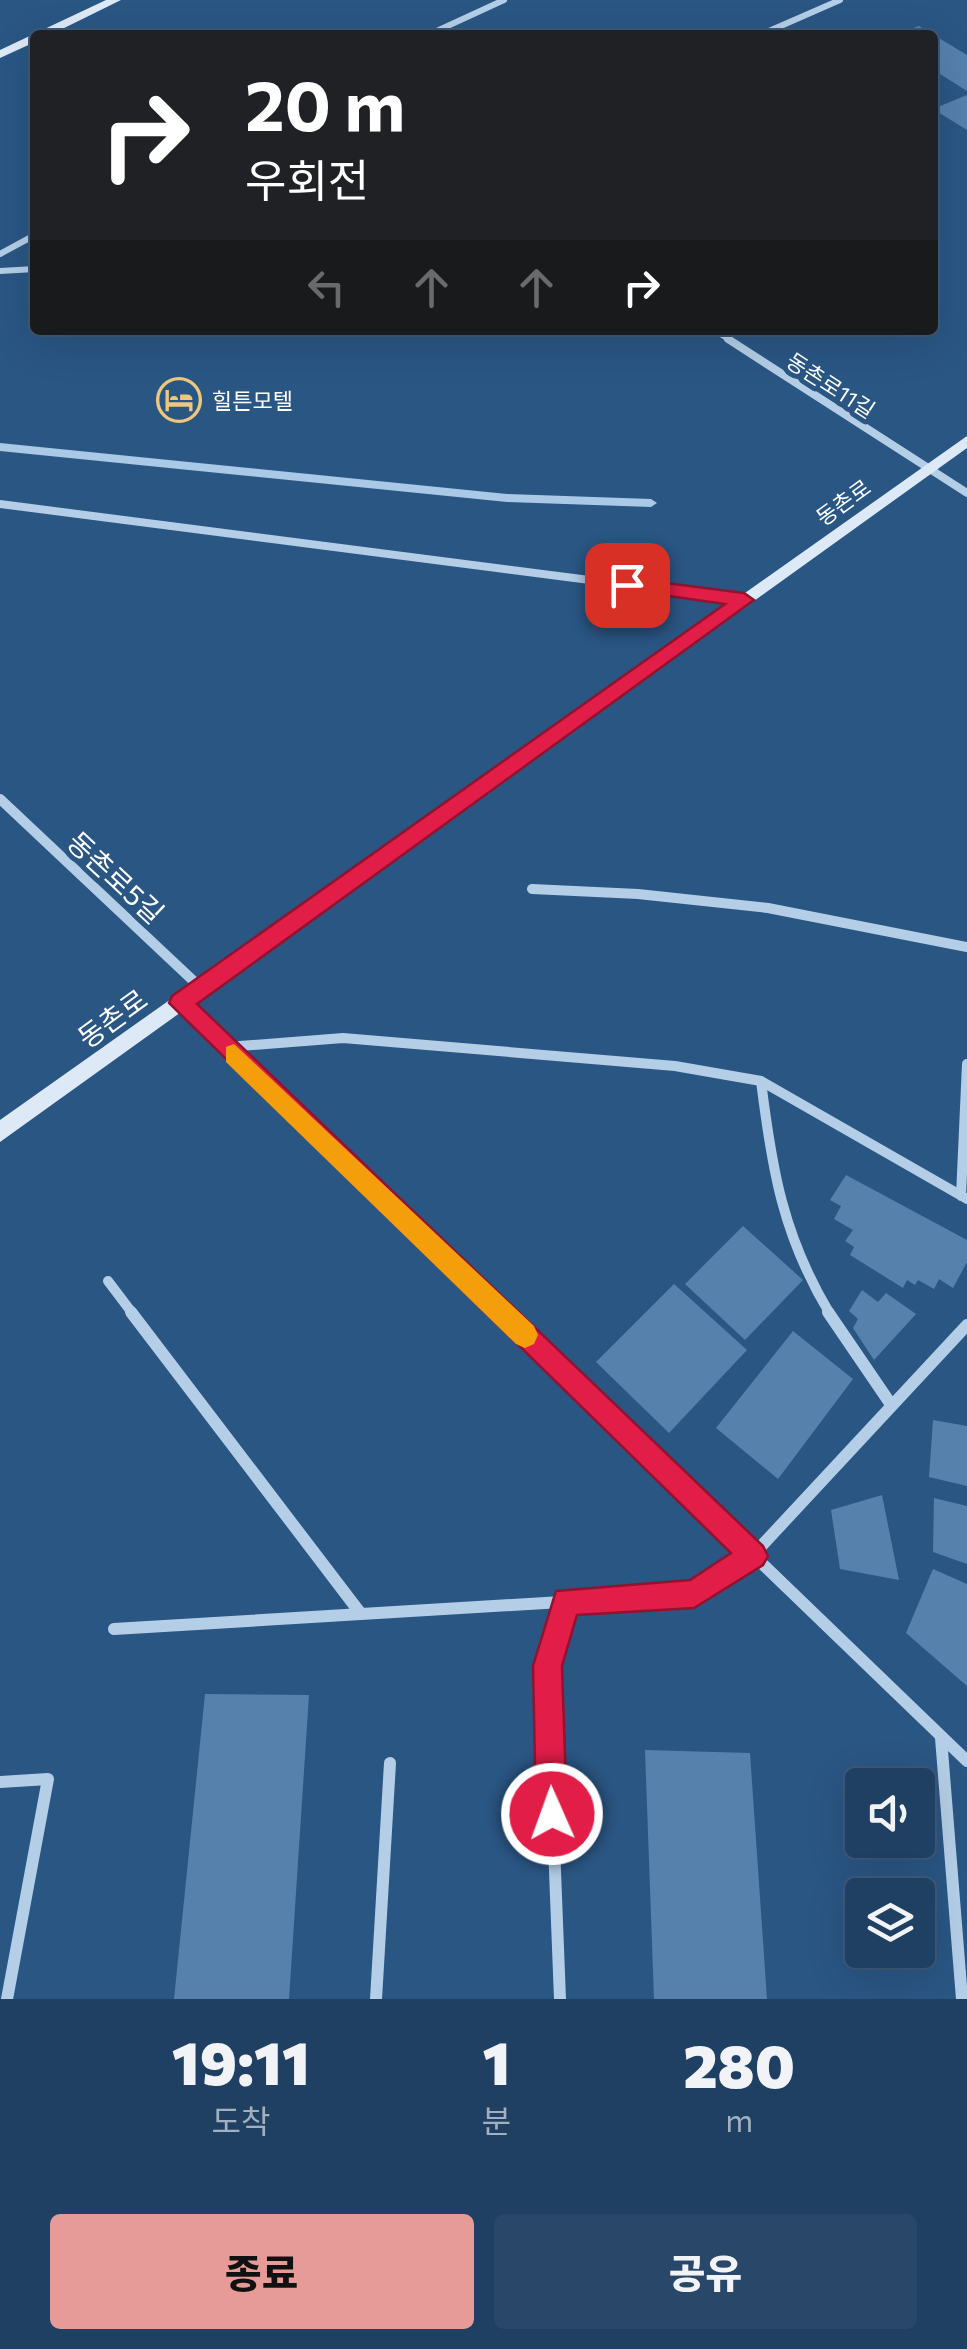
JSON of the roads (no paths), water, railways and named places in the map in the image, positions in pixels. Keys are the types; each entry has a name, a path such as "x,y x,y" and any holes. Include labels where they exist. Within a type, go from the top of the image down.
{"main road":[{"path":"51,30 116,0"},
{"path":"0,54 30,40"},
{"name":"동촌로","path":"0,1132 967,441"}],"street":[{"path":"439,30 504,0"},
{"path":"775,30 840,0"},
{"path":"0,254 30,239"},
{"path":"0,271 30,269"},
{"name":"동촌로11길","path":"722,335 967,493"},
{"path":"0,504 744,600"},
{"name":"동촌로5길","path":"0,799 201,988"},
{"path":"532,889 768,908 967,947"},
{"path":"180,1003 967,1761"},
{"path":"227,1047 344,1038 675,1066 761,1081 964,1197 967,1064"},
{"path":"761,1081 777,1197 817,1292 853,1355 890,1404"},
{"path":"108,1281 361,1614"},
{"path":"114,1629 694,1594 754,1556 967,1324"},
{"path":"560,1999 547,1666 566,1602"},
{"path":"941,1737 962,1999"},
{"path":"376,1999 390,1763"},
{"path":"0,1782 48,1780 7,1999"}],"waterway":[{"path":"0,447 507,498 651,503"}],"place":[{"name":"힐튼모텔","path":"179,400"}]}
